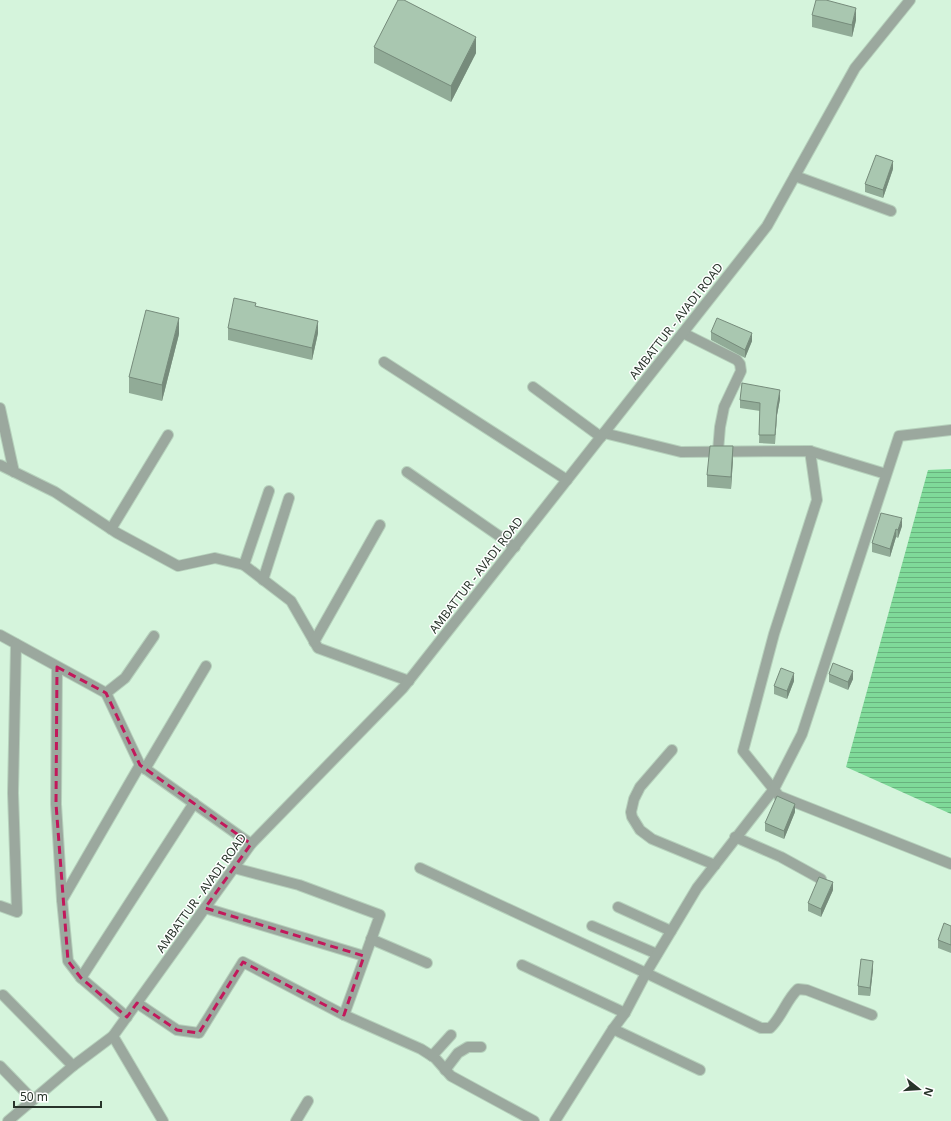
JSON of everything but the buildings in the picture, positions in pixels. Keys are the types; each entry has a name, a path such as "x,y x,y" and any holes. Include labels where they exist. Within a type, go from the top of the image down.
{"street":[{"name":"AMBATTUR - AVADI ROAD","path":"8,1121 73,1066 113,1036 252,844 409,681 767,226 854,68 910,0"},
{"path":"795,176 891,211"},
{"path":"683,333 737,360 740,364 740,371 724,407 720,427 718,451"},
{"path":"384,362 567,480"},
{"path":"533,387 602,435 681,452 810,451 886,474"},
{"path":"0,408 14,472"},
{"path":"555,1121 613,1029 625,1013 646,973 697,888 735,837 774,789 802,734 899,436 951,430"},
{"path":"111,529 168,435"},
{"path":"810,451 817,500 774,634 743,750 779,796 951,864"},
{"path":"0,465 55,492 111,529 178,566 215,558 244,565 291,601 318,648 409,681"},
{"path":"407,472 515,547"},
{"path":"244,565 269,491"},
{"path":"263,580 289,498"},
{"path":"314,642 380,525"},
{"path":"0,635 106,693 142,767 252,844"},
{"path":"106,693 125,678 154,636"},
{"path":"0,906 17,912 13,793 16,644"},
{"path":"62,900 142,767 206,666"},
{"path":"57,667 56,804 62,900 68,961 81,978 127,1017"},
{"path":"672,750 640,787 634,799 631,812 632,817 640,830 652,839 715,864"},
{"path":"81,978 194,803"},
{"path":"735,837 781,857 821,879"},
{"path":"234,868 299,885 380,914 344,1015"},
{"path":"420,868 761,1028 770,1028 777,1021 793,994 798,989 807,990 872,1015"},
{"path":"618,907 671,931"},
{"path":"205,908 364,956"},
{"path":"592,926 657,954"},
{"path":"371,939 427,963"},
{"path":"137,1002 177,1030 199,1033 243,962 344,1015 421,1049 432,1056 451,1076 534,1121"},
{"path":"522,965 625,1013"},
{"path":"3,995 73,1066"},
{"path":"613,1029 700,1070"},
{"path":"432,1056 450,1035"},
{"path":"113,1036 162,1121"},
{"path":"445,1070 458,1054 468,1047 481,1047"},
{"path":"0,1066 34,1100"},
{"path":"296,1121 308,1101"}],"highlighted area":[{"path":"57,667 106,693 140,765 251,844 205,908 364,956 344,1015 243,962 199,1033 177,1030 137,1003 127,1017 81,978 68,961 56,804"}],"shaded area":[{"path":"951,469 951,814 846,767 928,470"}]}
